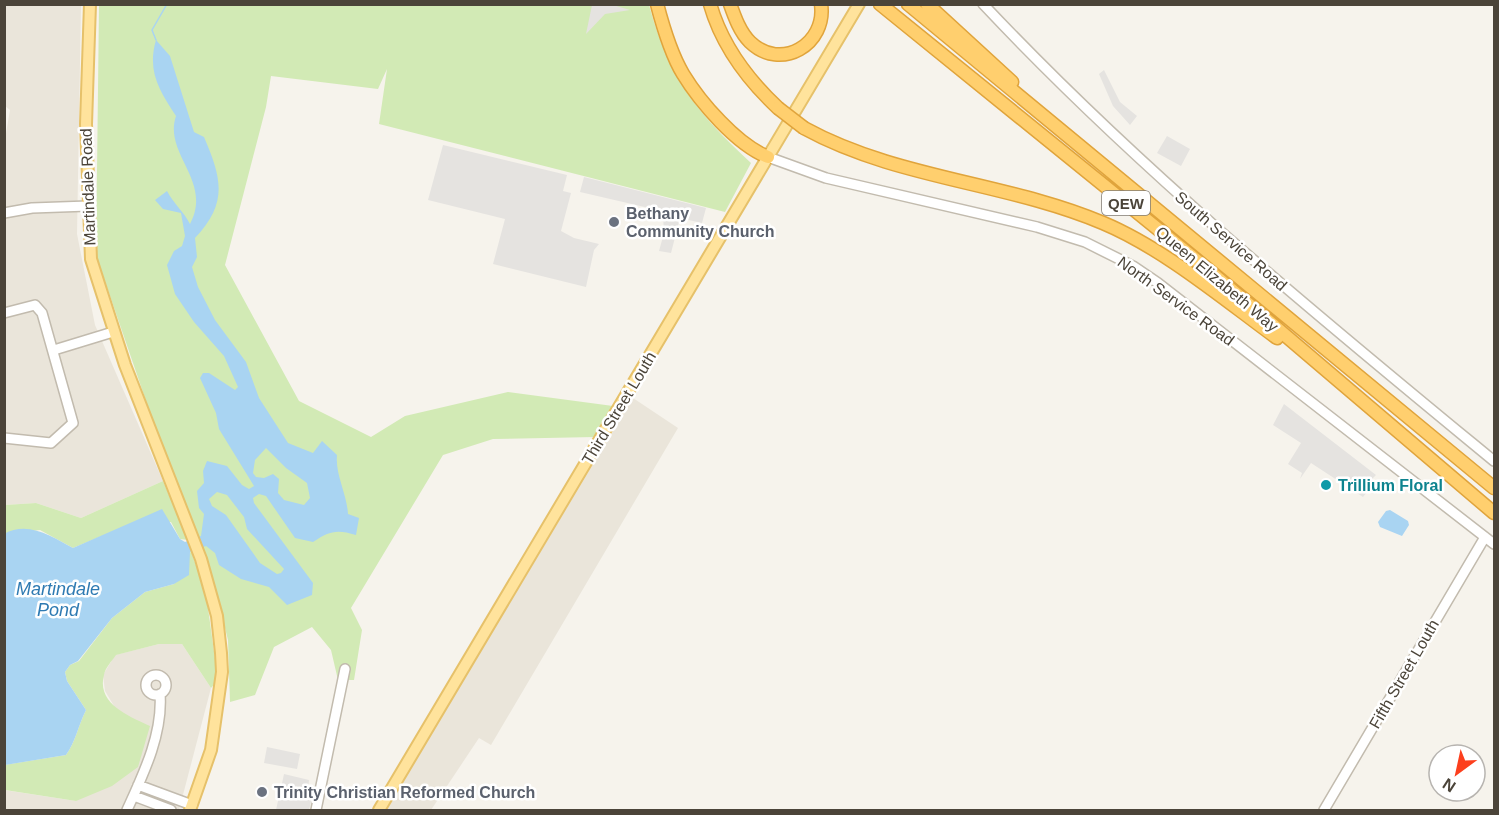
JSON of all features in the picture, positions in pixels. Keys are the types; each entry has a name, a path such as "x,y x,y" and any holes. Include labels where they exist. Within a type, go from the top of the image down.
{"highway":[{"path":"657,4 683,74 720,120 744,142 768,157"},
{"path":"710,4 727,44 742,70 778,108 804,128 862,155 1056,207 1103,223 1137,241 1219,295 1368,406"},
{"path":"730,4 741,30 751,43 764,51 783,55 800,51 810,44 821,24 821,4"},
{"name":"Queen Elizabeth Way","path":"880,4 1206,268 1494,513"},
{"name":"Queen Elizabeth Way","path":"908,4 1494,488"},
{"path":"927,4 1010,79 1024,101"}],"main road":[{"name":"Martindale Road","path":"90,4 86,124 91,259 125,365 201,559 216,616 222,672 211,750 191,808"},
{"name":"Third Street Louth","path":"379,810 859,4"}],"street":[{"name":"South Service Road","path":"983,4 1168,186 1282,286 1494,461"},
{"name":"North Service Road","path":"768,157 826,178 1036,227 1107,252 1158,284 1494,544"},
{"path":"4,213 32,208 88,206"},
{"path":"4,313 35,305 42,313 72,419 70,428 51,443 4,438"},
{"path":"54,350 113,332"},
{"name":"Fifth Street Louth","path":"1324,810 1485,537"},
{"path":"316,810 345,669"},
{"path":"128,810 156,734 161,711 160,694"},
{"path":"138,785 191,808"},
{"path":"134,796 171,810"}],"shaded area":[{"path":"5,5 81,5 77,234 95,325 163,481 81,518 36,503 5,505 4,145 10,110 5,106"},
{"path":"592,5 613,5 630,10 605,14 586,34"},
{"path":"1104,70 1120,102 1137,116 1130,125 1113,106 1099,74"},
{"path":"1167,136 1190,149 1181,166 1157,153"},
{"path":"443,145 567,175 563,191 571,193 561,231 574,238 599,244 594,250 586,287 493,264 505,219 428,200"},
{"path":"584,177 706,208 702,223 680,218 671,253 659,251 664,233 663,215 649,208 580,192"},
{"path":"633,398 678,428 491,745 479,738 431,810 385,810"},
{"path":"1284,404 1376,475 1371,480 1374,483 1363,497 1311,463 1300,479 1302,473 1288,464 1301,443 1273,425"},
{"path":"159,644 182,644 211,688 179,810 5,810 4,790 76,801 117,711 105,691 103,675 115,655"},
{"path":"267,747 300,754 297,769 264,763"},
{"path":"284,774 309,780 308,788 314,790 309,810 276,810 280,792 284,793 285,789 281,788"}],"green space":[{"path":"99,5 649,5 666,53 687,92 715,127 751,163 725,212 379,124 387,69 378,89 271,76 266,107 225,265 299,401 371,437 405,416 508,392 613,406 595,437 493,439 443,455 351,608 362,630 354,680 338,680 331,650 312,627 274,647 255,695 230,702 228,640 209,564 157,433 96,255"},
{"path":"163,481 188,540 180,539 171,522 133,523 73,548 40,530 5,534 5,505 36,503 81,518"},
{"path":"191,551 206,594 218,680 211,688 182,644 159,644 116,655 105,672 103,685 105,694 110,702 125,714 150,726 138,767 112,786 76,801 5,790 4,765 66,755 86,710 67,681 65,672 70,665 79,661 112,618 145,592 174,584"}],"water":[{"name":"Martindale Pond","path":"156,40 170,56 194,132 204,137 218,178 219,190 213,213 195,238 197,257 192,267 198,287 215,320 246,362 259,398 288,443 313,453 322,441 337,455 348,514 359,518 356,535 333,532 313,542 295,538 266,496 259,494 253,498 254,503 313,583 312,595 287,605 269,587 241,579 219,565 215,553 206,546 190,552 189,575 174,584 145,592 112,618 78,661 70,665 65,672 67,681 86,710 66,755 5,765 4,534 13,530 31,529 49,535 73,548 162,509 180,539 185,542 201,536 204,514 199,508 197,491 204,483 203,471 207,461 227,466 242,485 249,489 254,486 219,429 216,413 200,378 203,373 209,373 235,390 238,387 224,356 194,322 175,294 167,265 174,251 182,246 185,236 181,213 163,209 155,200 167,191 190,224 195,209 196,194 176,143 174,130 176,116 156,80 154,51","holes":["266,448 286,468 307,483 310,498 304,505 284,500 278,493 279,479 273,474 264,478 256,477 253,473 255,460","217,492 227,495 244,517 247,529 284,569 281,573 277,574 260,563 226,515 212,506 209,499"]},
{"path":"1390,510 1408,521 1409,525 1402,536 1380,527 1378,522 1386,511"}],"waterway":[{"path":"156,40 152,30 167,4"}],"place":[{"name":"Bethany Community Church","path":"614,222"},
{"name":"Trillium Floral","path":"1326,485"},
{"name":"Trinity Christian Reformed Church","path":"262,792"}]}
